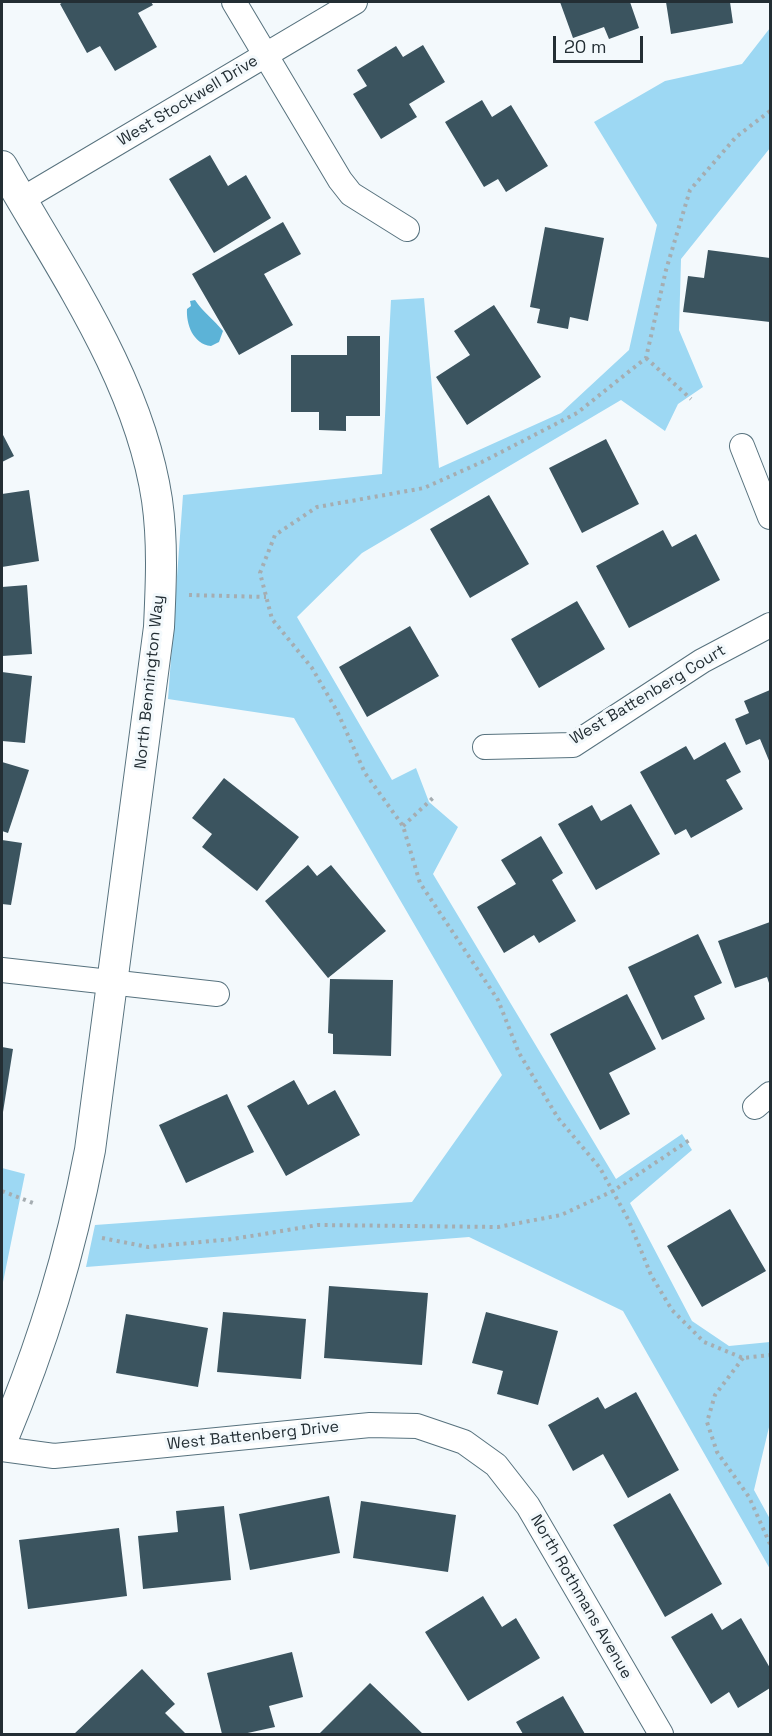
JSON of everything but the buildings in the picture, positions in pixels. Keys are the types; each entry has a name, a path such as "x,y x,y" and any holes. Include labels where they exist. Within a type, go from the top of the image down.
{"street":[{"path":"234,2 340,180 351,194 407,229"},
{"name":"West Stockwell Drive","path":"21,200 355,2"},
{"name":"North Bennington Way","path":"2,166 123,384 142,436 157,499 162,554 159,627 90,1150 78,1215 55,1300 2,1442"},
{"path":"742,446 771,517"},
{"name":"West Battenberg Court","path":"485,747 573,746 702,661 771,625"},
{"path":"2,969 217,994"},
{"name":"West Battenberg Drive","path":"2,1449 54,1456 370,1425 417,1426 464,1442 495,1465"},
{"name":"North Rothmans Avenue","path":"495,1465 528,1506 661,1734"}],"path":[{"path":"646,358 691,399"},
{"path":"184,595 266,597"},
{"path":"404,826 435,797"},
{"path":"102,1238 148,1247 233,1239 318,1225 498,1227 561,1215 613,1191 691,1139"},
{"path":"2,1191 33,1203"},
{"path":"743,1358 715,1395 707,1422 717,1452 749,1497 771,1544"}],"shaded area":[{"path":"770,28 770,148 681,259 679,330 703,387 678,404 665,431 621,400 362,553 297,617 392,780 416,768 429,802 458,827 433,874 616,1179 682,1134 692,1150 630,1203 692,1321 729,1346 770,1342 770,1423 754,1490 770,1519 770,1569 623,1311 469,1237 86,1267 95,1225 412,1202 502,1075 294,718 168,699 183,495 382,474 391,300 424,298 439,468 561,413 629,350 657,225 594,122 665,81 742,64"},
{"path":"195,300 223,331 219,342 211,346 195,337 189,327 187,309 191,306 190,301"},
{"path":"2,1168 25,1174 2,1287"}]}
